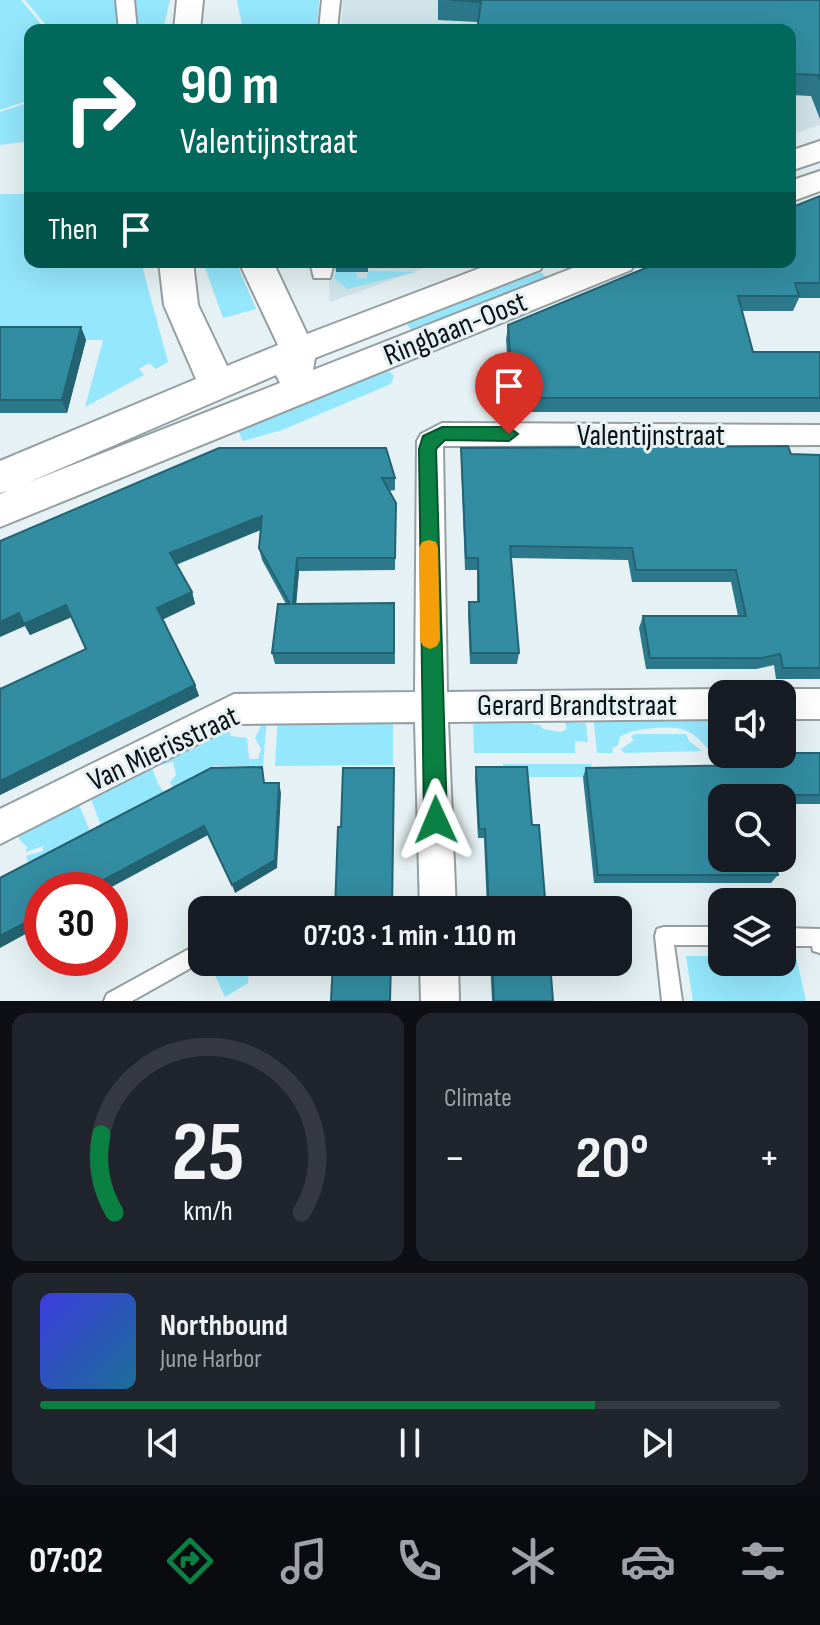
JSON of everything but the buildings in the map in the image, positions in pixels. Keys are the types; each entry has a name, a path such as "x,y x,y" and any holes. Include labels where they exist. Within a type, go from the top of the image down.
{"main road":[{"path":"188,24 190,0"},
{"path":"796,160 820,150"},
{"path":"796,190 820,180"},
{"path":"177,268 181,305 218,387 278,397 298,351 259,268"},
{"name":"Ringbaan-Oost","path":"0,478 298,351 512,268"},
{"name":"Ringbaan-Oost","path":"0,511 604,268"}],"street":[{"path":"125,0 127,24"},
{"path":"329,24 331,0"},
{"name":"Valentijnstraat","path":"431,707 427,449 435,435 820,435"},
{"name":"Gerard Brandtstraat","path":"431,707 708,704"},
{"path":"796,704 820,704"},
{"path":"431,707 438,896"},
{"name":"Van Mierisstraat","path":"0,827 234,709 431,707"},
{"path":"439,976 440,1001"}],"lane":[{"path":"672,1001 664,936 708,936"},
{"path":"796,938 819,939"},
{"path":"114,1001 188,959"}],"shaded area":[{"path":"0,0 21,0 41,24 24,24 24,102 0,110"},
{"path":"25,0 120,0 122,24 45,24"},
{"path":"135,0 170,0 164,24 138,24"},
{"path":"237,0 319,0 317,24 242,24"},
{"path":"343,0 820,0 820,125 796,133 796,24 341,24"},
{"path":"24,104 24,142 0,145 0,112"},
{"path":"0,194 24,194 24,268 143,268 168,362 156,369 149,363 139,369 144,375 85,407 103,340 0,339"},
{"path":"205,268 239,268 256,309 223,318"},
{"path":"328,268 424,268 330,302"},
{"path":"368,271 416,272 347,289 334,277 336,272 356,272 357,277 362,279 367,277"},
{"path":"541,272 548,279 415,335 407,324"},
{"path":"386,368 394,376 391,384 282,430 243,441 238,431"},
{"path":"708,714 708,749 689,732 664,728 625,734 612,748 613,753 597,753 593,715"},
{"path":"531,715 533,724 561,732 567,729 565,722 586,723 588,742 575,741 575,753 474,753 473,716"},
{"path":"267,717 263,766 214,766 173,788 170,782 176,775 173,762 161,765 160,762 232,720","holes":["244,723 261,726 255,738 261,749 258,759 249,759 247,738 231,736 229,730"]},
{"path":"278,717 393,717 393,765 275,766"},
{"path":"634,734 686,734 689,741 702,751 624,753 621,749 634,740 631,737"},
{"path":"150,762 164,792 101,826 89,794"},
{"path":"503,764 591,764 592,777 504,777"},
{"path":"77,800 90,831 29,863 26,856 43,851 43,846 26,852 27,847 19,839 19,834"},
{"path":"686,956 708,956 708,976 796,976 796,956 806,1001 693,1001"},
{"path":"215,976 249,976 248,983 225,997"}],"slow traffic":[{"path":"429,548 430,640"}],"route":[{"path":"436,820 427,449 435,435 442,433 509,434"}]}
